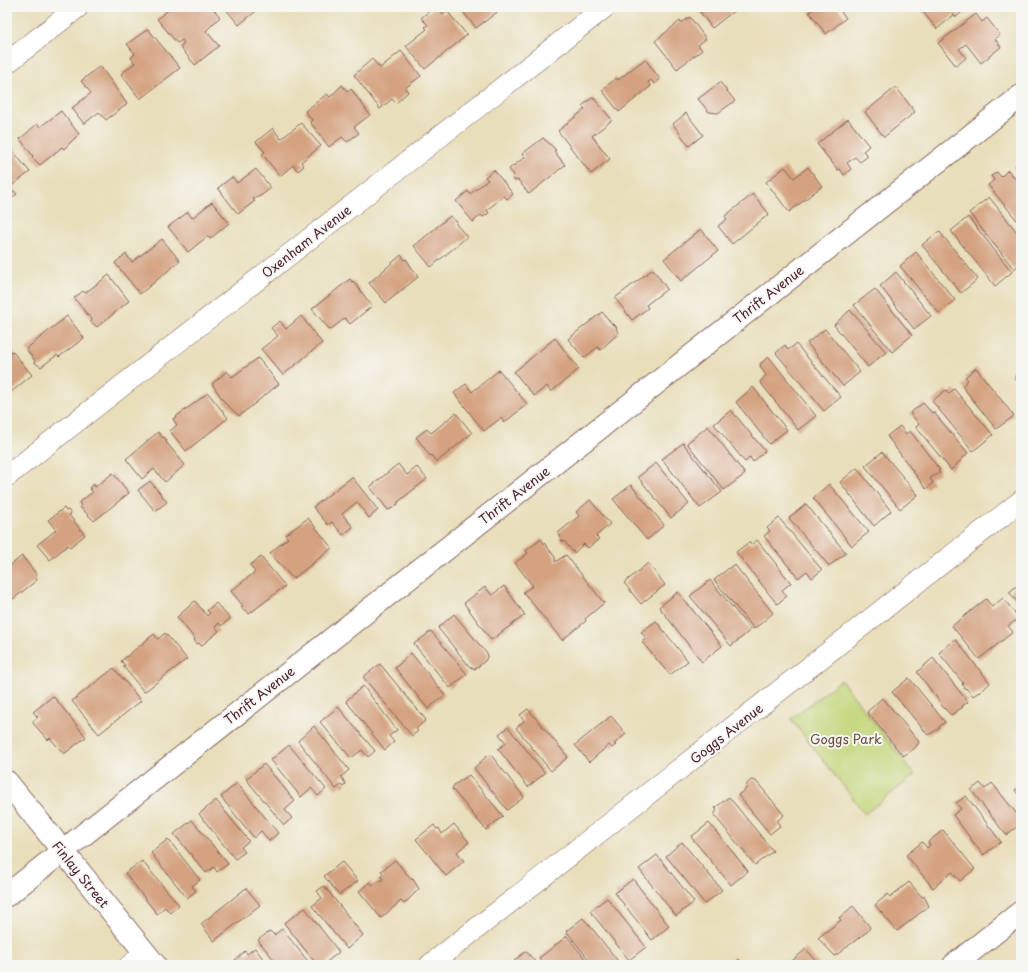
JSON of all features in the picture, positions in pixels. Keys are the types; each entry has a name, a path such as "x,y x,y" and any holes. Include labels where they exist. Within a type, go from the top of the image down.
{"street":[{"path":"7,63 78,7"},
{"name":"Oxenham Avenue","path":"7,476 605,7"},
{"name":"Thrift Avenue","path":"7,894 1021,96"},
{"name":"Goggs Avenue","path":"430,965 1021,501"},
{"name":"Finlay Street","path":"7,782 149,957"},
{"path":"954,965 1021,912"}],"lane":[{"path":"123,965 149,957"}],"green space":[{"name":"Goggs Park","path":"841,680 915,775 865,814 791,719"}],"building":[{"path":"172,7 212,7 220,17 206,31 219,46 195,65 180,47 184,43 182,40 177,43 157,19"},
{"path":"224,7 261,7 239,25"},
{"path":"434,7 437,7 443,14 447,11 467,35 425,69 406,46 427,29 425,27 428,25 421,18"},
{"path":"459,7 504,7 476,28"},
{"path":"700,7 739,7 712,28 698,9"},
{"path":"816,7 837,7 846,18 826,34 809,12"},
{"path":"919,7 967,8 956,17 954,15 937,29"},
{"path":"976,14 982,22 987,18 1000,35 995,39 1001,47 981,63 966,44 959,49 966,58 956,66 938,43"},
{"path":"690,17 706,39 698,45 702,50 677,69 655,41 680,21 681,23"},
{"path":"148,29 180,68 140,99 121,74 135,63 131,58 135,54 127,44"},
{"path":"401,51 421,76 405,88 408,92 396,103 392,99 380,109 354,75 372,59 380,68"},
{"path":"645,59 660,79 654,84 651,80 648,82 651,86 619,112 602,90 616,78 618,80"},
{"path":"100,66 127,104 106,120 99,112 84,124 72,108 91,93 81,81"},
{"path":"720,82 735,101 718,113 709,112 698,99"},
{"path":"342,85 348,92 351,89 370,115 354,127 359,133 347,142 342,137 329,147 310,122 312,120 305,111 327,94 330,97"},
{"path":"896,87 915,112 884,137 865,112"},
{"path":"593,97 612,120 592,136 610,159 591,174 558,131 585,109 582,106"},
{"path":"61,111 79,134 64,149 62,147 40,165 32,157 33,156 20,139 37,124 40,127"},
{"path":"686,113 703,135 689,146 673,124"},
{"path":"848,119 869,146 863,151 868,156 860,162 855,157 847,163 851,169 844,175 840,169 838,170 817,144"},
{"path":"301,123 321,146 301,162 304,166 298,171 293,165 280,176 262,154 265,152 256,142 273,128 281,139"},
{"path":"543,138 556,150 554,151 565,165 529,194 518,180 515,181 512,177 514,175 509,169 525,157 522,154"},
{"path":"7,144 30,172 10,187 17,194 7,202"},
{"path":"1021,161 1021,173 1015,166"},
{"path":"785,167 794,178 808,167 822,186 789,212 766,182"},
{"path":"256,169 271,188 262,195 253,199 255,201 238,214 218,188 232,177 237,183"},
{"path":"494,170 513,194 507,199 504,196 487,210 489,213 483,217 481,215 473,222 456,201 468,191 470,194 488,180 485,177"},
{"path":"1008,170 1021,186 1021,225 988,185 994,180 991,176 997,172 1001,177"},
{"path":"753,194 769,214 732,244 718,226 727,219 725,216"},
{"path":"989,197 1021,237 1021,263 1014,269 969,213"},
{"path":"212,202 229,223 210,239 208,236 188,252 168,227 188,212 192,218"},
{"path":"450,216 457,222 456,224 467,237 431,267 414,246"},
{"path":"968,217 1012,272 995,286 951,231"},
{"path":"701,229 718,251 681,281 664,259"},
{"path":"939,231 978,279 961,293 922,245"},
{"path":"162,239 180,261 140,294 115,263 126,254 132,262"},
{"path":"916,252 955,300 939,313 900,266"},
{"path":"401,255 405,260 406,259 418,277 386,303 369,283"},
{"path":"653,269 667,289 646,305 648,308 632,320 615,298"},
{"path":"896,272 931,316 914,329 880,286"},
{"path":"109,275 129,301 97,327 90,321 92,320 74,298 83,291 85,293"},
{"path":"350,279 372,306 350,324 345,318 330,330 312,309"},
{"path":"875,289 912,335 892,352 854,305"},
{"path":"850,310 886,352 868,367 834,325"},
{"path":"602,312 613,325 614,324 619,333 600,350 598,347 584,358 568,339"},
{"path":"67,316 84,338 59,357 57,355 41,367 34,362 35,361 26,349"},
{"path":"301,316 322,343 283,375 261,349 278,336 271,328 280,321 286,329"},
{"path":"825,329 860,372 843,386 807,343"},
{"path":"555,338 579,369 551,392 547,386 534,396 514,372"},
{"path":"796,344 841,397 824,411 776,353 785,345 788,350"},
{"path":"12,351 32,375 10,393 8,391 7,392 7,355"},
{"path":"769,357 816,416 798,430 760,382 766,375 760,367 760,364"},
{"path":"258,358 279,384 239,416 225,403 212,384 227,371 232,377"},
{"path":"976,368 1014,416 996,429 962,386 968,380 965,377"},
{"path":"499,370 527,404 504,423 501,418 484,431 454,393 466,384 472,392"},
{"path":"1021,371 1021,386 1014,377"},
{"path":"753,387 787,430 769,444 736,402"},
{"path":"954,389 993,435 973,451 932,401 946,390 949,394"},
{"path":"208,393 228,418 186,451 170,431 177,425 173,419"},
{"path":"923,403 932,413 934,412 968,453 951,470 916,427 919,424 910,413"},
{"path":"731,410 765,451 753,462 750,457 745,462 714,424"},
{"path":"456,413 472,433 437,462 431,455 430,456 416,437 427,429 431,433"},
{"path":"708,426 745,474 724,490 687,443"},
{"path":"900,426 906,434 910,431 940,470 938,471 940,473 930,478 933,483 926,489 887,436"},
{"path":"158,432 163,438 164,437 167,441 166,442 185,465 165,482 154,469 142,479 126,459"},
{"path":"683,443 722,492 700,508 662,459"},
{"path":"882,452 918,495 900,509 865,466"},
{"path":"656,463 689,504 671,518 638,477"},
{"path":"398,464 407,475 417,467 427,479 398,502 398,504 393,508 388,510 370,487"},
{"path":"857,468 891,511 874,526 840,482"},
{"path":"113,473 129,493 94,521 80,507 79,502 93,492 89,488 94,484 95,487"},
{"path":"352,477 378,510 369,518 357,502 342,514 353,527 343,535 332,522 328,525 313,507"},
{"path":"150,481 167,502 155,511 138,490"},
{"path":"829,484 869,532 852,546 813,498"},
{"path":"631,485 664,525 648,539 646,539 613,499"},
{"path":"590,500 610,524 596,536 599,539 588,548 584,544 574,553 564,541 563,542 559,538 561,537 558,533 579,516 576,512"},
{"path":"806,504 846,553 829,566 789,518"},
{"path":"64,508 66,511 68,510 71,514 69,515 85,535 70,547 68,545 50,560 37,545 56,530 48,520"},
{"path":"308,518 332,548 293,579 270,553 288,538 285,535"},
{"path":"779,518 822,570 812,578 807,571 798,578 764,536 770,531 767,528"},
{"path":"541,539 555,557 555,562 566,555 604,603 585,619 586,621 562,640 523,592 533,586 515,563 528,553 526,551"},
{"path":"757,540 791,583 782,590 787,596 777,604 736,552 749,542 751,545"},
{"path":"22,556 37,575 35,577 37,580 7,604 7,568"},
{"path":"261,557 285,586 249,614 246,610 244,611 241,607 243,606 231,591 255,572 250,565"},
{"path":"648,563 665,585 641,604 624,583"},
{"path":"734,564 773,613 754,629 714,580"},
{"path":"710,580 751,630 731,646 690,596"},
{"path":"1021,583 1021,607 1009,592"},
{"path":"504,586 525,615 491,640 464,603 485,587 492,595"},
{"path":"678,592 722,646 702,662 659,607"},
{"path":"1003,598 1019,618 1008,626 1013,632 979,659 952,626 986,599 992,607"},
{"path":"195,601 207,616 210,613 207,610 216,603 230,619 221,626 219,623 215,627 219,631 201,646 199,643 197,644 194,640 195,639 177,617"},
{"path":"454,614 488,655 485,661 475,669 470,667 438,628"},
{"path":"656,621 688,661 670,675 642,642 646,638 641,632"},
{"path":"431,631 467,674 450,688 414,644"},
{"path":"165,633 187,659 144,692 123,666 125,665 121,661 154,634 158,639"},
{"path":"953,640 956,640 990,683 980,693 979,692 973,696 966,688 965,689 962,684 963,683 939,653"},
{"path":"411,653 445,695 428,709 395,668"},
{"path":"933,658 968,702 951,715 939,703 940,702 917,672"},
{"path":"380,664 426,720 416,729 418,731 412,736 363,677"},
{"path":"114,668 141,701 99,734 72,701"},
{"path":"909,678 945,722 939,727 940,728 928,735 892,692"},
{"path":"363,686 397,730 389,736 394,742 385,750 346,701"},
{"path":"53,696 86,737 64,754 50,738 48,740 32,722 38,717 33,712"},
{"path":"882,698 919,742 915,748 903,756 867,712"},
{"path":"338,707 375,751 368,757 362,750 351,758 320,722"},
{"path":"528,709 568,757 551,771 516,728 524,721 520,715"},
{"path":"611,716 626,734 614,744 616,745 612,748 609,745 589,762 575,745"},
{"path":"314,726 349,770 341,777 346,784 343,787 341,785 336,789 298,741"},
{"path":"508,727 545,773 528,787 498,749 506,743 499,734"},
{"path":"289,745 326,789 318,796 311,788 301,797 271,760"},
{"path":"491,755 524,797 507,810 474,768 487,756"},
{"path":"264,764 295,801 285,810 292,818 284,825 246,779"},
{"path":"469,775 503,816 486,830 452,789 454,785"},
{"path":"751,780 756,781 784,815 777,821 780,826 770,834 738,795 746,789 747,784"},
{"path":"237,783 278,833 269,841 261,831 254,838 221,797"},
{"path":"980,783 985,789 992,783 1021,819 1021,824 1006,835 971,790"},
{"path":"1021,786 1021,798 1015,790"},
{"path":"966,796 1001,842 983,855 953,815 961,809 956,803"},
{"path":"729,797 773,851 755,865 714,815 717,810 715,808"},
{"path":"216,800 249,841 241,847 245,852 235,859 199,814"},
{"path":"192,820 228,864 217,872 214,867 206,873 174,834"},
{"path":"709,823 748,871 731,885 691,837"},
{"path":"454,824 469,842 457,852 464,861 446,876 416,839 434,825 437,829 439,828 442,834"},
{"path":"943,830 975,869 960,881 952,872 933,888 906,855 922,842 927,848 930,845 928,842"},
{"path":"168,839 200,880 192,886 196,891 187,898 151,853"},
{"path":"682,842 722,890 705,904 666,856"},
{"path":"657,855 694,902 676,916 639,869"},
{"path":"395,860 412,880 413,879 419,889 404,904 401,901 381,918 359,891 370,882 373,885 383,879 381,876 384,874 381,871"},
{"path":"142,861 179,905 170,913 165,907 157,914 125,873"},
{"path":"342,862 358,881 339,895 324,876"},
{"path":"633,879 669,926 652,940 615,893"},
{"path":"909,882 922,897 924,896 929,906 897,931 875,905 888,894 890,897"},
{"path":"324,886 363,935 347,949 312,906 322,898 317,891"},
{"path":"246,888 260,905 214,941 201,924"},
{"path":"607,898 646,947 629,960 590,911"},
{"path":"853,906 870,927 868,931 835,956 818,938 841,920 839,918"},
{"path":"305,908 339,952 323,965 317,965 284,923"},
{"path":"583,918 621,965 593,965 566,931"},
{"path":"282,929 311,965 278,965 258,940 270,931 274,935"},
{"path":"567,936 590,965 544,965 539,958"},
{"path":"255,948 268,965 239,965 235,960 245,951 247,954"},
{"path":"806,949 820,965 787,965"},
{"path":"526,951 538,965 518,965 514,961"},
{"path":"739,959 744,965 731,965"}]}
